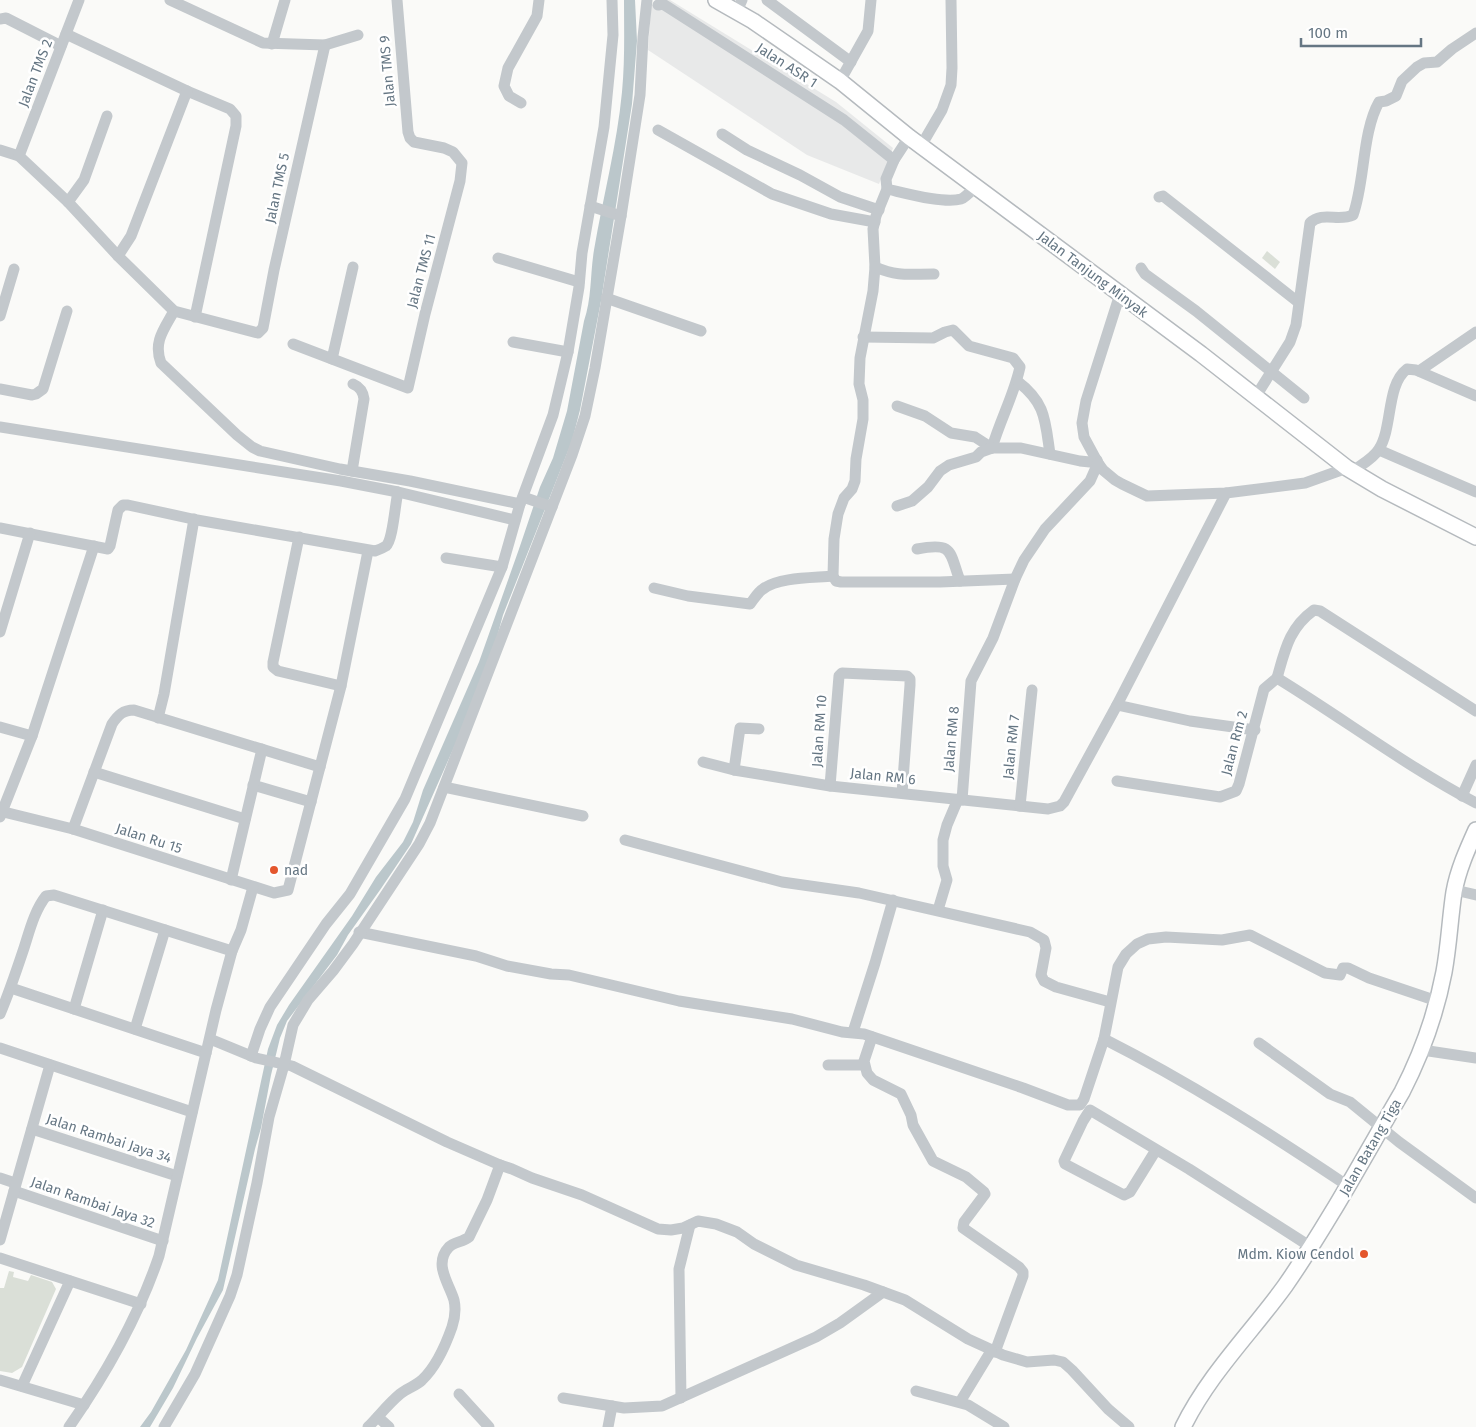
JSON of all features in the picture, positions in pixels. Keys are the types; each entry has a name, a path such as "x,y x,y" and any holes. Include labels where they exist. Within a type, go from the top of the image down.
{"main road":[{"name":"Jalan Tanjung Minyak","path":"716,0 739,6 840,81 915,141 1256,396 1350,470 1382,489 1476,537"},
{"name":"Jalan Batang Tiga","path":"1184,1426 1199,1399 1228,1356 1268,1309 1311,1247 1402,1092 1422,1050 1437,1001 1447,953 1455,890 1460,870 1476,830"}],"street":[{"name":"Jalan TMS 2","path":"18,156 79,0"},
{"path":"170,0 259,42 325,45 358,34"},
{"path":"272,44 285,0"},
{"name":"Jalan TMS 9","path":"396,0 410,138 414,142 444,148 453,152 462,163"},
{"path":"521,103 509,96 504,86 508,68 537,16 539,0"},
{"path":"253,1057 260,1029 270,1006 326,924 350,894 405,799 502,567 516,520 553,415 568,352 582,253 592,206 604,127 613,35 612,0"},
{"path":"164,1427 195,1374 230,1296 237,1275 269,1117 281,1064 290,1035 300,1012 333,972 419,844 430,823 585,416 595,368 618,215 640,95 647,0"},
{"path":"767,0 851,62"},
{"path":"840,81 868,31 871,0"},
{"path":"951,0 951,85 942,110 915,141 894,160 886,179 887,189 874,222 875,267 873,290 863,337 859,384 863,400 863,419 856,459 855,481 852,490 844,498 838,514 834,540 833,576 836,581 840,582 960,581 1015,578 1024,560 1045,529 1090,481 1097,462"},
{"name":"Jalan ASR 1","path":"658,5 663,4 844,120 894,160"},
{"path":"0,19 6,18 61,46"},
{"path":"1256,396 1290,342 1296,325 1310,223 1314,218 1319,217 1347,218 1353,215 1370,132 1379,102 1396,96 1402,81 1417,67 1424,63 1437,62 1476,32"},
{"path":"0,150 18,156 68,202 118,256 174,311 195,317 236,126 236,116 230,109 66,34"},
{"name":"Jalan TMS 5","path":"195,317 254,333 261,332 263,328 274,270 325,45"},
{"path":"118,256 131,236 188,91"},
{"path":"68,202 84,180 107,116"},
{"path":"658,130 772,194 831,214 874,222"},
{"path":"722,134 747,150 840,196 879,210"},
{"name":"Jalan TMS 11","path":"332,359 408,388 425,314 460,181 462,163"},
{"path":"887,189 937,199 955,200 963,198 976,186"},
{"path":"1159,197 1163,196 1298,302"},
{"path":"592,206 618,215"},
{"path":"498,258 579,282"},
{"path":"293,344 332,359 352,267"},
{"path":"875,267 892,274 934,274"},
{"path":"1141,268 1145,274 1196,311 1304,398"},
{"path":"0,316 14,269"},
{"path":"1120,294 1086,401 1083,416 1084,437 1103,470 1122,484 1147,496 1226,493 1306,483 1350,470 1379,450 1388,424 1398,381 1407,369 1412,368 1476,396"},
{"path":"606,298 702,331"},
{"path":"0,389 32,395 43,388 67,311"},
{"path":"174,311 158,342 158,355 161,363 230,429 252,447 260,451 318,465 550,506"},
{"path":"863,337 933,338 953,330 969,346 1013,358 1020,367 1017,381 992,448"},
{"path":"1419,371 1476,332"},
{"path":"514,342 568,352"},
{"path":"1017,381 1036,397 1041,406 1050,454"},
{"path":"352,384 359,387 364,399 352,471"},
{"path":"897,406 925,416 951,433 975,437 992,448"},
{"path":"1,429 316,477 398,492 516,520"},
{"path":"897,506 912,501 928,487 940,471 949,465 976,457 981,452 992,448 1021,448 1085,462 1097,462"},
{"path":"1379,450 1476,492"},
{"path":"316,477 318,465"},
{"path":"0,528 108,548 118,510 123,505 375,551 386,546 392,537 398,492"},
{"path":"1226,493 1117,705 1190,721 1255,730"},
{"path":"158,718 164,694 194,519"},
{"path":"0,632 30,533"},
{"path":"299,537 273,667 278,671 341,686"},
{"path":"1,813 32,736 94,546"},
{"path":"917,549 945,547 950,551 960,581"},
{"path":"253,785 311,802 341,686 368,550"},
{"path":"446,558 502,567"},
{"path":"654,588 688,596 750,604 761,589 769,585 833,576"},
{"name":"Jalan RM 8","path":"960,800 971,681 993,638 1015,578"},
{"path":"1476,712 1320,611 1314,610 1307,615 1289,638 1277,678 1389,752 1476,803"},
{"name":"Jalan RM 10","path":"830,786 838,679 842,673 907,676 910,679 910,685 902,793"},
{"name":"Jalan Rm 2","path":"1118,781 1220,797 1236,790 1255,730 1264,689 1277,678"},
{"name":"Jalan RM 7","path":"1020,806 1032,690"},
{"name":"Jalan RM 6","path":"704,762 734,770 830,786 1048,809 1060,806 1064,802 1117,705"},
{"path":"73,829 112,724 122,713 128,710 134,710 320,767"},
{"path":"0,726 32,736"},
{"path":"734,770 740,728 760,729"},
{"path":"231,880 262,749"},
{"path":"1462,796 1476,765"},
{"path":"94,772 246,819"},
{"path":"444,787 583,816"},
{"path":"938,910 947,880 942,858 943,840 946,825 960,800"},
{"name":"Jalan Ru 15","path":"1,813 73,829 274,893 288,890 311,802"},
{"path":"625,840 782,882 859,893 1030,932 1044,940 1046,948 1041,975 1044,981 1056,987 1110,1002"},
{"path":"69,1427 115,1355 141,1304 159,1256 206,1053 232,951 253,887"},
{"path":"1455,890 1476,894"},
{"path":"0,1014 11,988 40,903 46,896 54,895 232,951"},
{"path":"853,1032 876,963 893,900"},
{"path":"74,1009 103,910"},
{"path":"135,1029 165,930"},
{"path":"359,932 476,956 507,966 569,976 679,1001 784,1018 872,1037 1068,1105 1085,1108 1189,1169 1311,1247"},
{"path":"1156,1150 1127,1194 1065,1164 1064,1158 1085,1108 1088,1088 1104,1040 1118,967 1126,954 1136,944 1148,939 1166,937 1222,940 1250,935 1325,973 1340,975 1343,968 1348,968 1370,978 1437,1001"},
{"path":"11,988 206,1053"},
{"path":"872,1037 865,1056 864,1065 867,1074 873,1080 901,1094 909,1108 913,1125 933,1161 966,1177 985,1194 964,1222 963,1228 1019,1266 1023,1272 993,1351 960,1402"},
{"path":"210,1039 253,1057 292,1066 423,1131 532,1178 582,1195 658,1229 671,1230 698,1221 716,1224 737,1232 754,1244 796,1265 905,1300 968,1339 993,1351 1027,1362 1054,1360 1063,1362 1108,1409 1129,1427"},
{"path":"1104,1040 1210,1098 1281,1141 1348,1186"},
{"path":"1259,1044 1330,1094 1350,1102 1399,1142 1476,1198"},
{"path":"0,1048 192,1112"},
{"path":"1422,1050 1476,1058"},
{"path":"0,1240 50,1065"},
{"path":"828,1065 864,1065"},
{"name":"Jalan Rambai Jaya 34","path":"32,1129 177,1176"},
{"path":"368,1427 400,1394 421,1381 437,1360 452,1327 455,1309 441,1265 443,1257 448,1248 453,1244 469,1237 500,1165"},
{"name":"Jalan Rambai Jaya 32","path":"0,1178 15,1187 162,1242"},
{"path":"681,1398 679,1269 690,1225"},
{"path":"0,1258 141,1304"},
{"path":"22,1386 70,1281"},
{"path":"564,1398 624,1408 662,1406 816,1337 840,1324 883,1292"},
{"path":"0,1380 84,1405"},
{"path":"916,1391 968,1405 1004,1427"},
{"path":"459,1394 489,1427"},
{"path":"608,1427 612,1406"},
{"path":"378,1416 389,1427"}],"shaded area":[{"path":"624,0 635,0 637,41 632,104 601,301 580,410 572,441 503,615 487,673 411,844 348,935 337,955 287,1021 280,1038 271,1075 261,1128 223,1290 173,1388 150,1427 140,1427 151,1412 186,1350 218,1280 268,1049 277,1025 352,916 376,877 403,842 413,822 423,790 479,662 540,487 553,458 567,411 588,304 594,250 617,132 623,80"},
{"path":"656,0 670,0 836,102 893,148 879,184 807,155 648,50 651,7"},
{"path":"1267,251 1280,262 1275,269 1262,258"},
{"path":"9,1271 14,1272 13,1277 28,1281 31,1275 52,1282 56,1289 22,1367 12,1373 0,1371 0,1288 4,1288"}],"place":[{"name":"nad","path":"274,870"},
{"name":"Mdm. Kiow Cendol","path":"1364,1254"}]}
